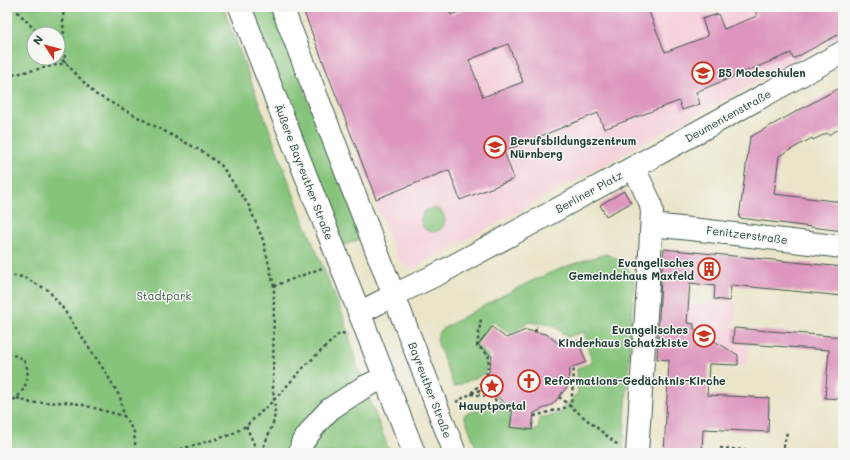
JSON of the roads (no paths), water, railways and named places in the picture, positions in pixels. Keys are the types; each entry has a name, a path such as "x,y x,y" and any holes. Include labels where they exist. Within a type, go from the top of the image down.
{"main road":[{"name":"Äußere Bayreuther Straße","path":"240,7 384,378"},
{"path":"282,7 394,295"},
{"name":"Deumentenstraße","path":"634,168 843,52"},
{"name":"Berliner Platz","path":"359,313 438,274 634,168 650,202 652,211 652,225 650,259 630,451"},
{"name":"Fenitzerstraße","path":"652,225 843,247"},
{"name":"Bayreuther Straße","path":"394,295 455,453"},
{"path":"300,453 302,443 317,423 330,410 364,387 384,378 414,453"}],"place":[{"name":"B5 Modeschulen","path":"703,73"},
{"name":"Berufsbildungszentrum Nürnberg","path":"495,147"},
{"name":"Evangelisches Gemeindehaus Maxfeld","path":"709,269"},
{"name":"Evangelisches Kinderhaus Schatzkiste","path":"704,336"},
{"name":"Reformations-Gedächtnis-Kirche","path":"529,381"},
{"name":"Hauptportal","path":"492,386"}],"park label":[{"name":"Stadtpark","path":"164,296"}]}
